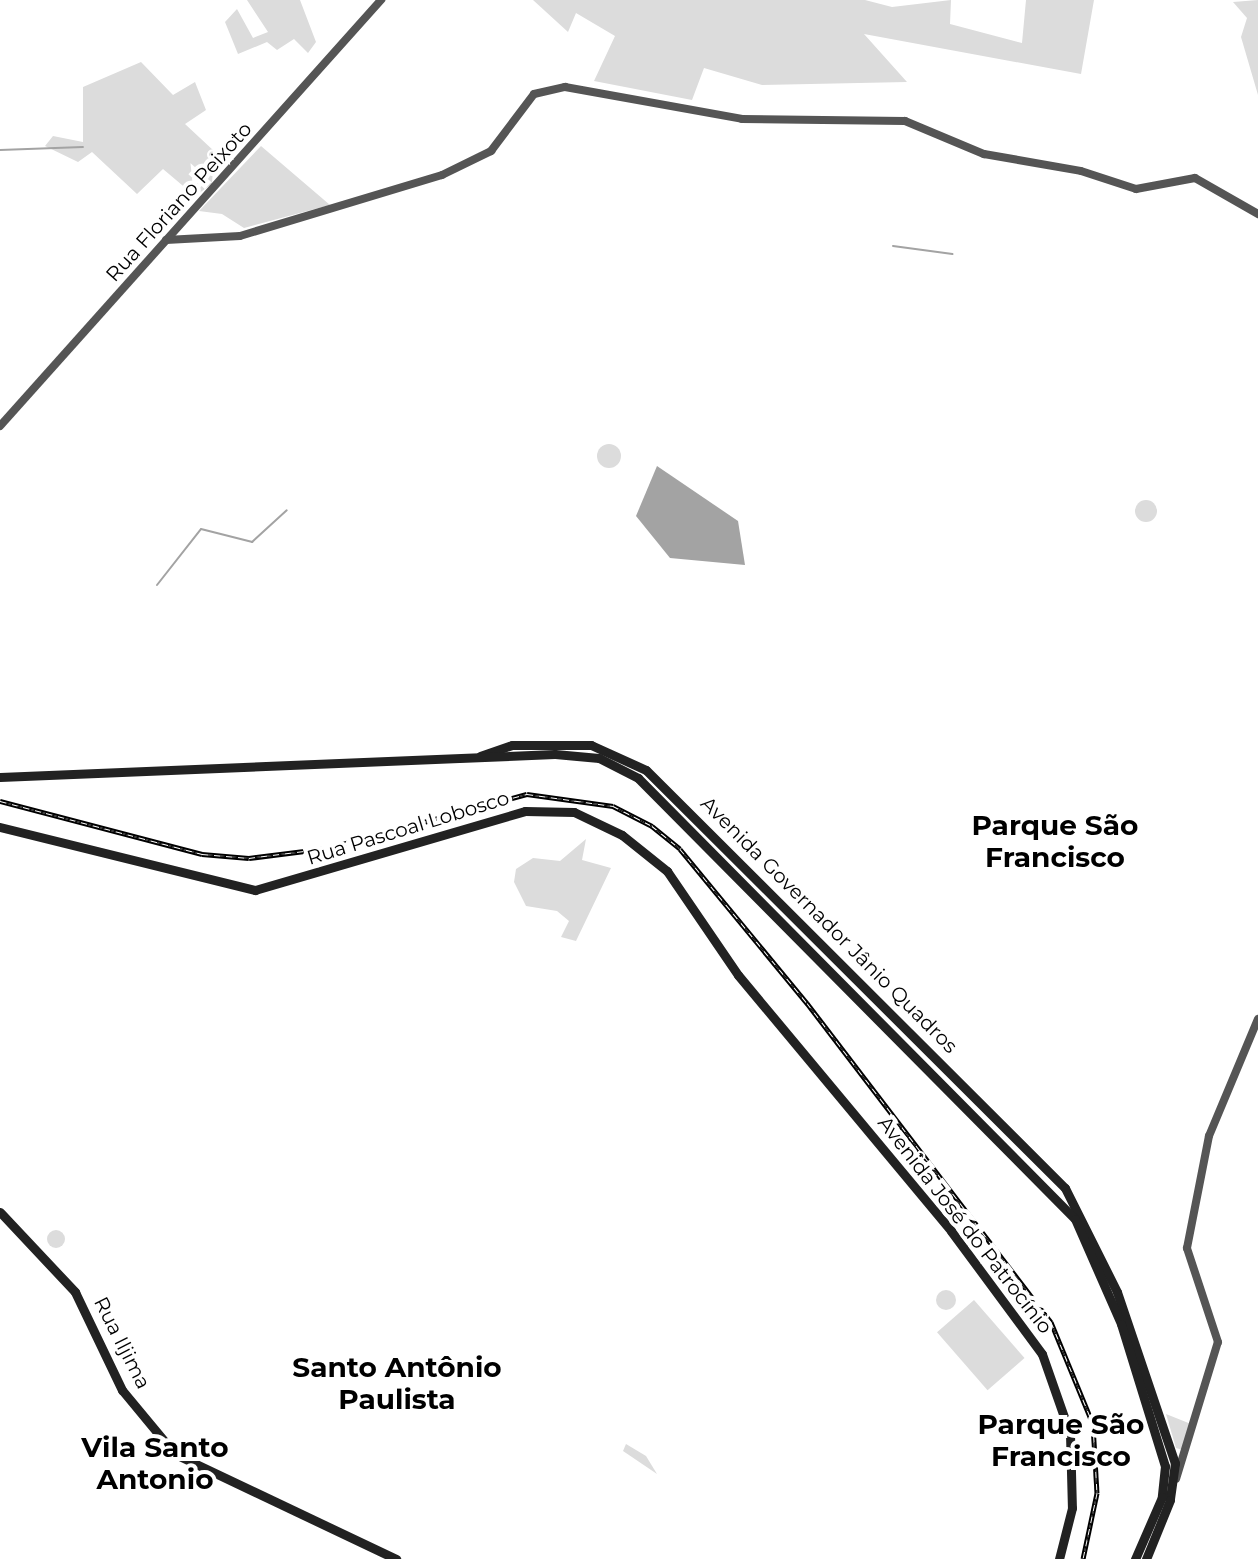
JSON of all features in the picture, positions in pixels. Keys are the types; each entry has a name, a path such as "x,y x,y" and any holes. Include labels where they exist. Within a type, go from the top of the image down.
{"main road":[{"path":"516,756 518,745"},
{"name":"Avenida Governador Jânio Quadros","path":"477,758 518,745 591,745 629,759 806,925 922,1042 1068,1200 1093,1245"},
{"name":"Avenida Governador Jânio Quadros","path":"2,777 516,756 591,757 638,778 915,1055 1068,1200"},
{"name":"Rua Pascoal Lobosco","path":"0,827 255,890 510,814 574,812 622,835 667,871 783,1031"},
{"path":"792,931 806,925"},
{"path":"806,945 814,940 836,956"},
{"path":"849,990 875,996"},
{"path":"900,1040 910,1030"},
{"name":"Avenida José do Patrocínio","path":"783,1031 951,1231 1042,1354 1070,1434 1072,1508 1059,1559"},
{"path":"915,1055 922,1042"},
{"name":"Rua Iljima","path":"0,1212 75,1292 122,1390 175,1454 396,1559"},
{"path":"1093,1245 1175,1463 1141,1558"},
{"path":"1093,1245 1155,1420 1171,1477"}],"street":[{"name":"Rua Floriano Peixoto","path":"0,426 381,0"},
{"path":"166,240 240,236 430,180 491,151 534,94 565,87 729,118 905,121 984,154 1081,171 1136,189 1195,178 1258,214 1258,224"},
{"path":"1171,1477 1184,1453 1218,1342 1187,1248 1209,1136 1258,1019"},
{"path":"1175,1463 1184,1453"}],"shaded area":[{"path":"247,0 300,0 316,42 308,53 294,39 277,50 267,42 238,54 225,22 237,9 253,38 268,32"},
{"path":"533,0 865,0 892,7 951,0 950,24 1022,43 1026,0 1094,0 1081,74 864,34 907,82 762,85 704,68 692,100 594,81 615,36 576,13 568,32"},
{"path":"1258,0 1258,95 1241,37 1247,18 1233,2"},
{"path":"141,62 173,95 195,82 206,110 185,124 214,151 212,184 195,196 163,169 137,194 92,152 78,162 45,146 53,136 83,142 83,87"},
{"path":"261,146 330,205 244,228 222,214 199,211"},
{"path":"609,444 618,447 621,456 618,465 609,468 600,465 597,456 600,447"},
{"path":"657,466 738,521 745,565 670,558 636,516"},
{"path":"1146,500 1154,503 1157,511 1154,519 1146,522 1138,519 1135,511 1138,503"},
{"path":"586,839 582,860 611,868 576,941 561,937 569,921 557,911 526,906 514,882 516,869 533,858 560,861"},
{"path":"56,1230 65,1239 56,1248 47,1239"},
{"path":"946,1290 953,1293 956,1300 953,1307 946,1310 939,1307 936,1300 939,1293"},
{"path":"974,1300 1025,1358 988,1390 937,1332"},
{"path":"1166,1414 1191,1424 1183,1450 1176,1448"},
{"path":"626,1444 646,1456 657,1474 623,1451"}],"waterway":[{"path":"0,150 83,147"},
{"path":"893,246 952,254"},
{"path":"157,585 201,529 252,542 287,510"}],"railway":[{"path":"0,801 202,854 249,858 328,848 527,794 613,806 652,826 680,849 807,1003 1051,1322 1093,1424 1097,1493 1083,1559"}],"district":[{"name":"Parque São Francisco","path":"1055,841"},
{"name":"Santo Antônio Paulista","path":"397,1383"},
{"name":"Parque São Francisco","path":"1061,1440"},
{"name":"Vila Santo Antonio","path":"155,1463"}]}
